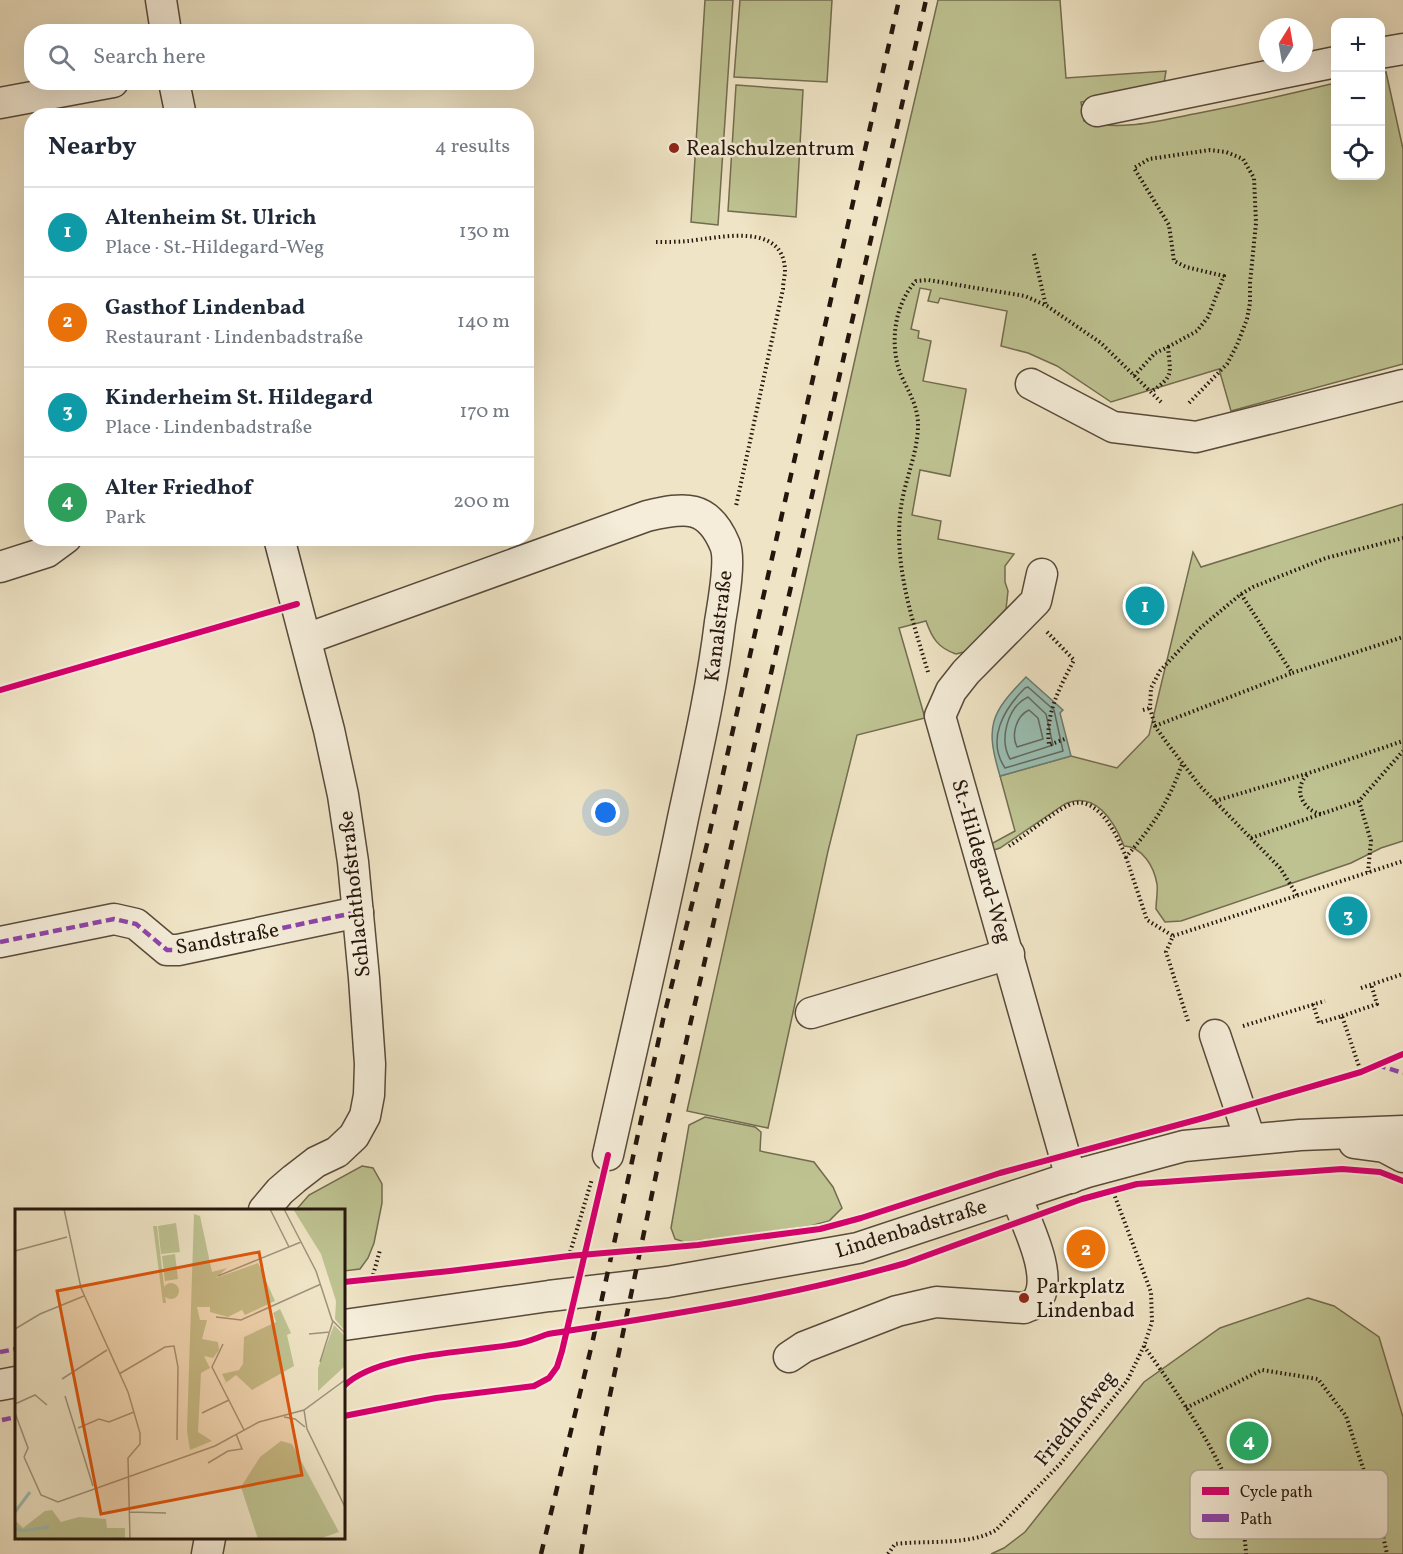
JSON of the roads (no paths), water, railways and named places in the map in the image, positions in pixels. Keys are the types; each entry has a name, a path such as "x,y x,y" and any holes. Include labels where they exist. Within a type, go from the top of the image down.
{"street":[{"path":"161,0 165,24"},
{"path":"1385,52 1403,49"},
{"path":"1097,111 1331,64"},
{"path":"0,103 70,90"},
{"path":"176,90 179,108"},
{"path":"1030,384 1113,427 1186,427 1403,385"},
{"name":"Kanalstraße","path":"306,639 647,516 686,509 700,512 715,525 726,548 726,573 714,672 671,876 600,1166"},
{"path":"0,567 47,552 55,546"},
{"name":"Schlachthofstraße","path":"265,1209 294,1179 316,1162 337,1152 354,1136 365,1116 369,1095 370,1064 358,912 340,774 281,546"},
{"name":"St.-Hildegard-Weg","path":"1042,574 1036,601 966,672 951,691 940,716 1071,1178"},
{"name":"Sandstraße","path":"0,942 114,919 136,924 167,950 178,950 358,912"},
{"path":"811,1013 1009,954"},
{"path":"1215,1035 1250,1139"},
{"name":"Lindenbadstraße","path":"345,1325 667,1282 858,1248 1071,1178 1184,1146 1300,1135 1403,1131"},
{"path":"1300,1135 1384,1147 1403,1157"},
{"path":"789,1357 804,1347 897,1311 936,1302 1024,1308 1035,1303 1042,1290 1040,1254 1016,1196"},
{"path":"0,1384 15,1382"},
{"path":"207,1554 210,1539"}],"water":[{"path":"1026,677 1063,710 1060,713 1071,756 1000,776 993,745 994,722 1005,701"}],"railway":[{"path":"541,1554 592,1344 663,1020 707,844 899,0"},
{"path":"581,1554 600,1443 661,1151 926,0"}],"place":[{"name":"Realschulzentrum","path":"674,148"},
{"name":"Altenheim St. Ulrich","path":"1145,606"},
{"name":"Kinderheim St. Hildegard","path":"1348,916"},
{"name":"Gasthof Lindenbad","path":"1086,1249"},
{"name":"Parkplatz Lindenbad","path":"1024,1298"},
{"name":"Alter Friedhof","path":"1249,1441"}]}
